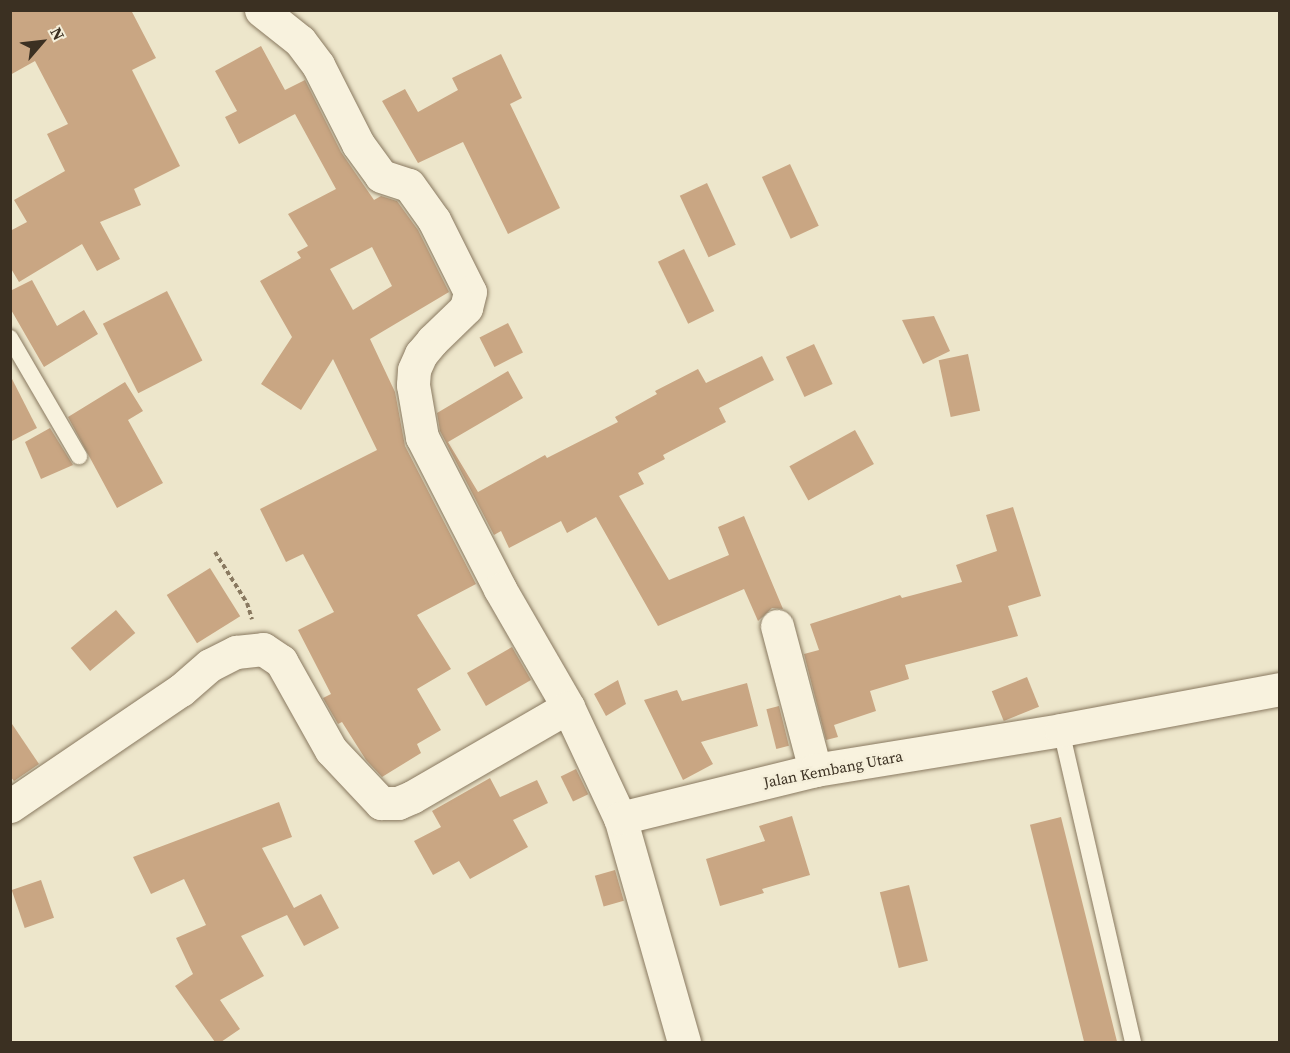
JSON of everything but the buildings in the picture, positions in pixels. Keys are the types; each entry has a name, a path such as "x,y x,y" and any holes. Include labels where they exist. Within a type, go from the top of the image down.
{"street":[{"path":"261,10 300,40 318,64 358,144 381,176 409,184 434,220 470,292 466,308 421,354 414,370 412,386 422,437 500,590 568,707 620,818 684,1042"},
{"path":"777,626 815,770"},
{"path":"12,802 181,690 210,665 236,652 263,649 281,661 331,750 381,803 398,803 412,797 568,707"},
{"name":"Jalan Kembang Utara","path":"620,818 815,770 1061,729 1280,689"}],"lane":[{"path":"10,338 79,456"},
{"path":"1061,729 1133,1042"}],"path":[{"path":"215,552 247,603 263,649"}]}
